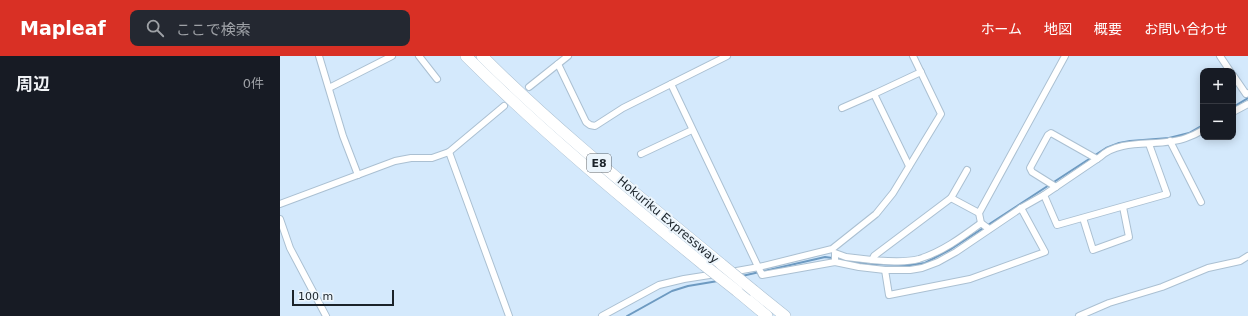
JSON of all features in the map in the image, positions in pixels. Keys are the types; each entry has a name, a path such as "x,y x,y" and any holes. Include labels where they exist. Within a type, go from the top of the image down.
{"highway":[{"name":"Hokuriku Expressway","path":"466,56 572,156 767,316"},
{"name":"Hokuriku Expressway","path":"482,56 529,101 582,148 785,316"}],"street":[{"path":"319,56 343,136 358,175"},
{"path":"329,88 392,56"},
{"path":"419,56 437,79"},
{"path":"529,87 568,56"},
{"path":"558,64 586,122 595,126 623,108 727,56"},
{"path":"602,316 659,285 684,278 758,267 833,251 876,214 893,193 941,114 913,56"},
{"path":"989,229 981,223 979,213 1065,56"},
{"path":"1220,56 1228,68"},
{"path":"842,108 921,72"},
{"path":"1236,79 1247,95"},
{"path":"670,84 762,275 835,262 885,270 916,269 938,262 956,252 1021,208 1044,195 1097,159 1106,151 1118,146 1186,139 1200,132"},
{"path":"874,94 909,166"},
{"path":"1236,110 1248,104"},
{"path":"280,204 395,161 410,158 432,158 449,152 504,106"},
{"path":"641,154 692,130"},
{"path":"1056,187 1032,172 1030,168 1048,135 1051,134 1097,159"},
{"path":"1170,141 1201,202"},
{"path":"1044,195 1057,225 1167,194 1149,144"},
{"path":"449,152 509,316"},
{"path":"872,260 874,256 950,198 967,170"},
{"path":"950,198 979,213"},
{"path":"1083,218 1093,250 1130,237 1123,207"},
{"path":"885,270 889,295 970,279 1044,252 1021,208"},
{"path":"280,219 290,248 326,316"},
{"path":"833,251 846,257 872,260 895,262 918,260 935,253 981,223"},
{"path":"833,251 835,262"},
{"path":"1079,316 1110,303 1162,287 1208,268 1240,260 1248,256"}],"waterway":[{"path":"1236,105 1248,98"},
{"path":"742,276 825,257 867,264 911,265 925,263 951,249 1106,148 1130,141 1169,138 1189,133 1200,127"},
{"path":"627,316 672,291 688,286 718,281"}]}
